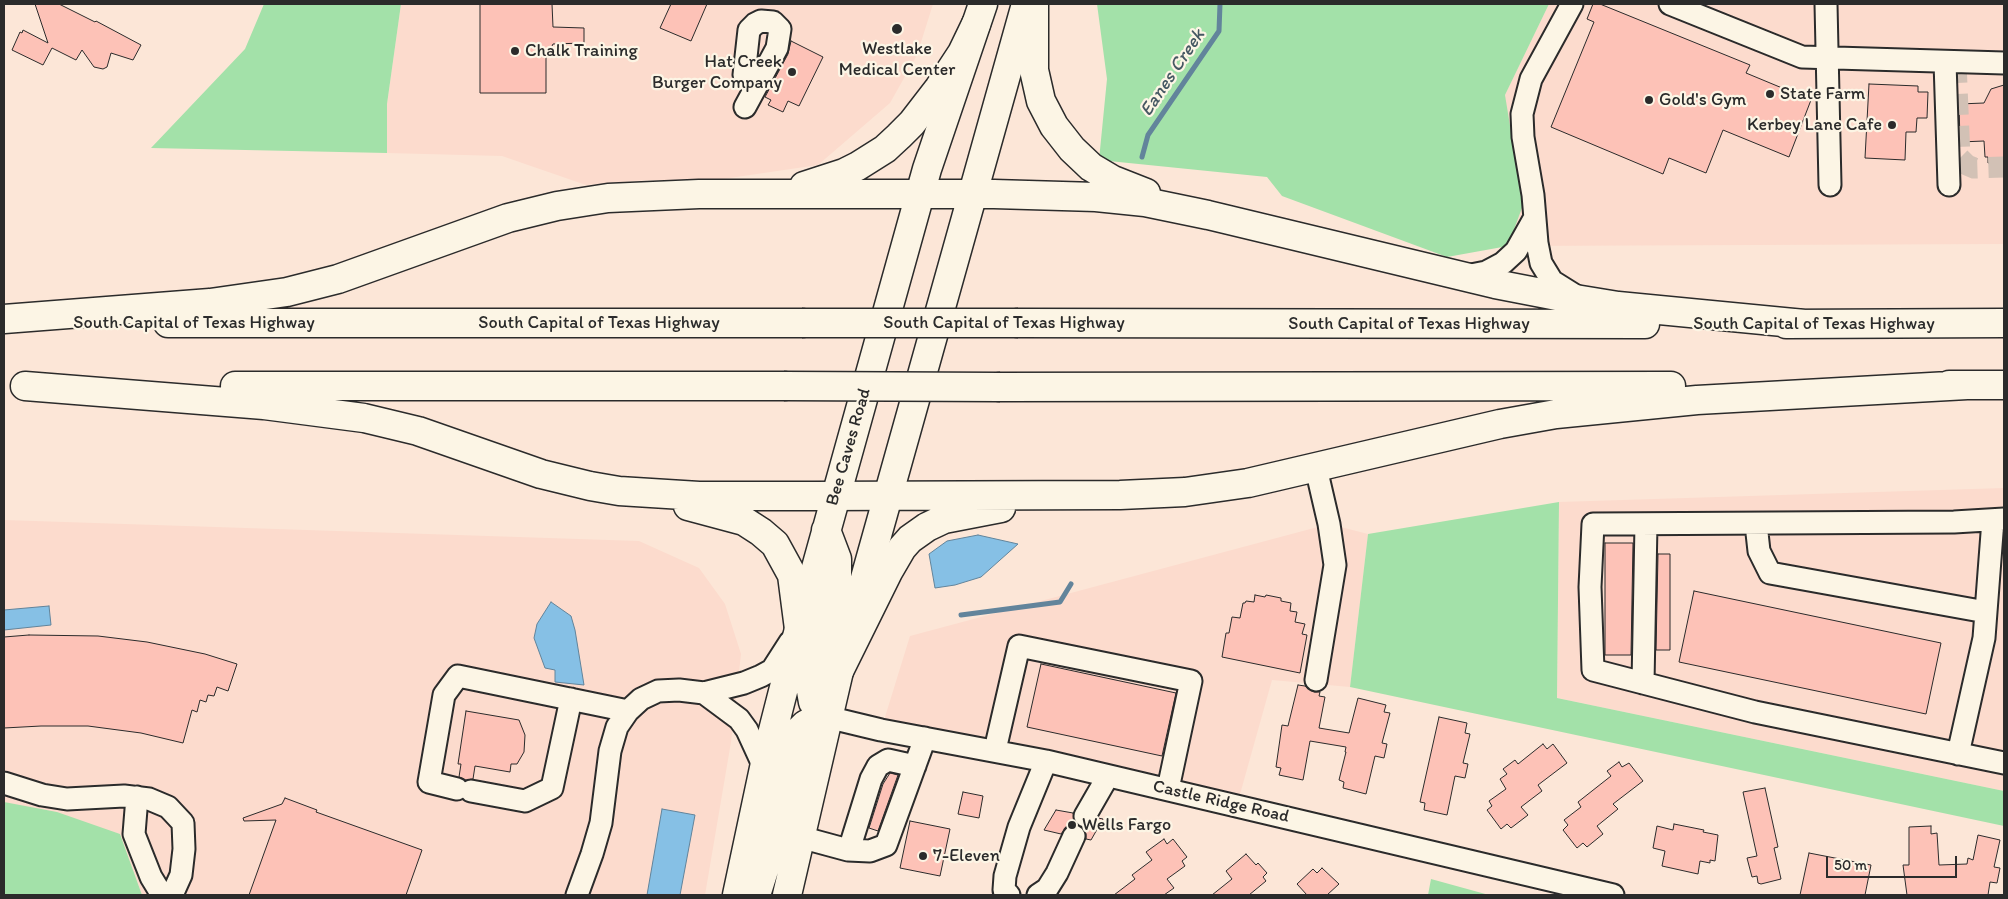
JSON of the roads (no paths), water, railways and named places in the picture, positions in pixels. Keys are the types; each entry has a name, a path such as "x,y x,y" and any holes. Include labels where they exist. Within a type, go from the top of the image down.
{"main road":[{"path":"787,895 839,671 1026,4"},
{"path":"1034,4 1033,56 1036,85 1047,114 1063,138 1082,159 1102,174 1125,185 1196,212"},
{"path":"761,194 795,188 837,176 858,166 885,149 912,123 940,88 962,53 980,14"},
{"name":"Bee Caves Road","path":"737,895 764,767 826,530 919,195 946,109 980,14"},
{"path":"4,318 192,305 287,292 338,279 508,218 583,201 663,195 973,194 1096,197 1133,200 1196,212 1524,290 1589,302 1804,324"},
{"name":"South Capital of Texas Highway","path":"4,323 2004,323"},
{"path":"14,386 264,405 364,418 418,431 541,474 590,486 636,492 699,496 836,496 1088,495 1185,492 1248,483 1500,424 1582,411 1697,400 1967,385"},
{"path":"14,386 2004,385"},
{"path":"636,492 736,518 754,526 768,537 784,559 792,575 799,629"},
{"path":"839,671 895,559 902,548 918,532 935,522 954,516 1088,495"},
{"path":"826,530 837,559 837,583 810,685 814,702 827,717"},
{"path":"756,895 772,846 795,739 804,726 812,721 827,717"}],"street":[{"path":"1572,4 1531,79 1524,102 1523,136 1533,194 1538,249 1545,272 1562,288 1589,302"},
{"path":"1670,4 1802,57 2004,62"},
{"path":"1826,4 1830,185"},
{"path":"744,75 749,30 755,24 762,21 768,20 776,24 780,29 777,48 745,107"},
{"path":"1945,62 1949,185"},
{"path":"1462,276 1486,272 1503,263 1516,251 1534,218"},
{"path":"1316,468 1329,524 1335,565 1316,680"},
{"path":"1958,754 1984,638 1999,519 1954,522 1593,524 1590,587 1593,670 1754,712 1958,754 2004,763"},
{"path":"1643,683 1646,524"},
{"path":"1756,524 1759,551 1770,573 1986,612"},
{"path":"577,895 601,823 610,751 617,727 628,711 642,699 658,691 679,690 704,693 744,683 772,670 799,629"},
{"path":"995,750 1019,646 1192,681 1168,790"},
{"path":"571,699 552,788 525,801 429,782 444,695 458,676 571,699 628,711"},
{"path":"704,693 739,719 747,730 764,767"},
{"name":"Castle Ridge Road","path":"827,717 1046,761 1613,895"},
{"path":"800,837 849,850 870,852 886,845 925,738"},
{"path":"849,850 871,780 878,766 888,760 915,766"},
{"path":"1009,895 1004,890 1005,876 1019,827 1046,761"},
{"path":"1085,816 1108,776"},
{"path":"4,783 42,795 67,799 124,796 149,799 168,808 182,823 184,849 181,875 172,895"},
{"path":"136,798 134,834 151,877 162,895"},
{"path":"1038,895 1047,889 1057,873 1074,836"}],"water":[{"path":"978,535 1018,544 981,577 955,585 935,588 929,554 947,541"},
{"path":"551,602 571,616 584,685 555,682 555,670 545,668 534,638 537,624"},
{"path":"49,606 51,625 4,630 4,610"},
{"path":"662,809 695,815 680,895 647,895"}],"waterway":[{"name":"Eanes Creek","path":"1142,157 1148,135 1219,31 1220,4"},
{"name":"Eanes Creek","path":"961,615 1060,602 1071,584"}],"tunnel":[{"path":"1956,62 1960,158 1967,165 1974,168 2004,167"}],"place":[{"name":"Westlake Medical Center","path":"897,29"},
{"name":"Chalk Training","path":"515,51"},
{"name":"Hat Creek Burger Company","path":"792,72"},
{"name":"State Farm","path":"1770,94"},
{"name":"Gold's Gym","path":"1649,100"},
{"name":"Kerbey Lane Cafe","path":"1892,125"},
{"name":"Wells Fargo","path":"1072,825"},
{"name":"7-Eleven","path":"923,856"}]}
